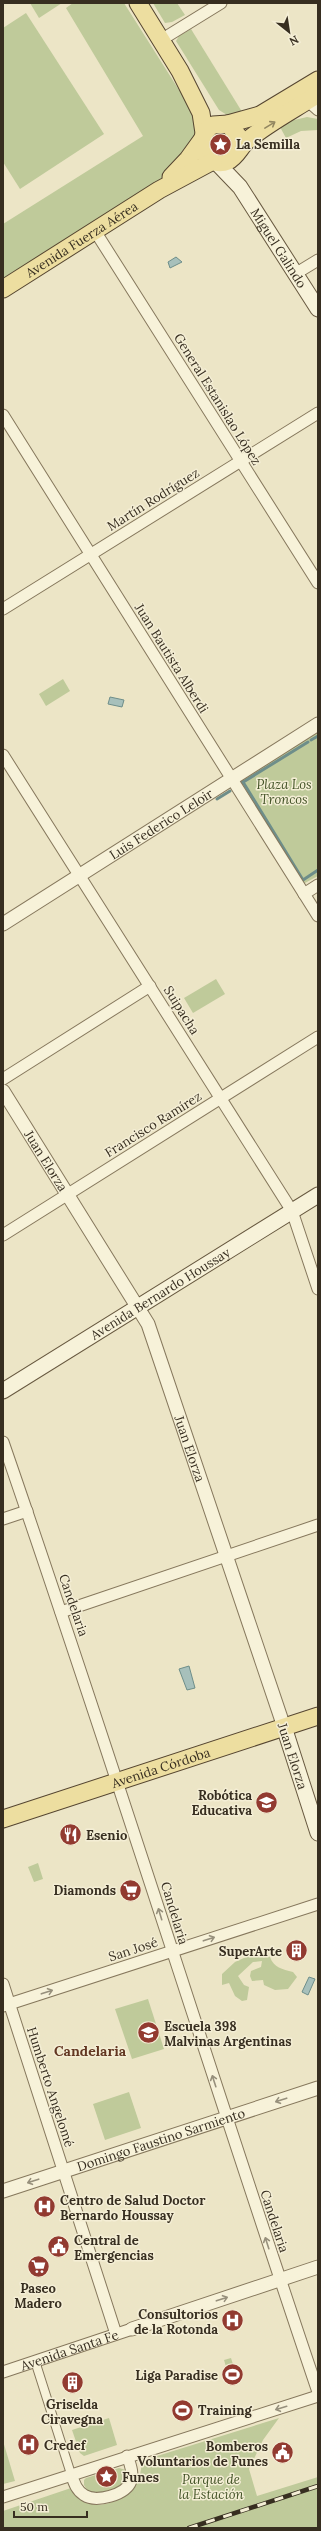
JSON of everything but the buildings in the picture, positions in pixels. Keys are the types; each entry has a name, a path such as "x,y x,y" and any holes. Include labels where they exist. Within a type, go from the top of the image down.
{"main road":[{"path":"138,3 180,71 201,112 204,153 215,161"},
{"path":"180,71 194,82 226,124 239,137 238,151"},
{"name":"Avenida Fuerza Aérea","path":"3,290 160,189 215,161 228,161 258,132 312,98 318,80"},
{"name":"Avenida Fuerza Aérea","path":"160,189 188,159 202,137 213,125 226,124 260,115 312,98"},
{"name":"Miguel Galindo","path":"238,151 237,176 240,187"},
{"name":"Miguel Galindo","path":"215,161 240,187 318,309"},
{"name":"Avenida Bernardo Houssay","path":"3,1391 318,1195"},
{"name":"Avenida Córdoba","path":"3,1819 318,1716"},
{"name":"Juan Elorza","path":"284,1727 318,1833"}],"street":[{"path":"161,40 221,3"},
{"name":"General Estanislao López","path":"95,231 318,583"},
{"path":"295,274 318,260"},
{"name":"Martín Rodríguez","path":"3,609 318,413"},
{"name":"Juan Bautista Alberdi","path":"3,416 318,916"},
{"name":"Luis Federico Leloir","path":"3,924 318,724"},
{"name":"Suipacha","path":"3,755 6,766 80,875 292,1211 318,1289"},
{"path":"304,894 318,885"},
{"path":"3,1079 150,986"},
{"name":"Francisco Ramírez","path":"3,1236 318,1037"},
{"name":"Juan Elorza","path":"3,1091 148,1324 284,1727"},
{"name":"Candelaria","path":"3,1442 119,1781 226,2118 279,2280 318,2392"},
{"path":"3,1519 27,1511"},
{"path":"61,1612 318,1525"},
{"name":"San José","path":"6,2005 318,1904"},
{"name":"Humberto Angelomé","path":"3,1984 6,2005 63,2171 116,2334"},
{"name":"Domingo Faustino Sarmiento","path":"3,2191 318,2088"},
{"name":"Avenida Santa Fe","path":"3,2372 318,2267"},
{"path":"35,2361 78,2490 84,2495 100,2498 114,2494 128,2486 132,2480 128,2456"},
{"path":"3,2497 318,2396"}],"green space":[{"path":"30,3 62,3 39,18"},
{"path":"73,3 124,3 179,90 186,87 199,113 196,144 160,182 3,283 3,224 143,136 66,8"},
{"path":"153,3 177,3 185,15 172,22 165,23"},
{"path":"26,13 104,134 20,189 3,162 3,28"},
{"path":"191,29 244,115 227,115 219,110 176,41 179,36"},
{"path":"307,117 318,119 318,130 301,131 286,138 280,127 290,121"},
{"path":"63,679 70,691 46,706 39,694"},
{"name":"Plaza Los Troncos","path":"318,730 318,876 303,884 239,781"},
{"path":"216,979 225,994 193,1013 184,998"},
{"path":"38,1863 43,1879 34,1882 28,1867"},
{"path":"257,1952 270,1957 276,1966 293,1972 297,1977 288,1989 275,1990 264,1985 263,1980 252,1981 250,1976 251,1971 261,1967 262,1961 253,1962 238,1976 244,1985 249,1987 247,2000 242,2001 235,1996 229,1983 222,1985 222,1974 235,1962"},
{"path":"148,1999 164,2049 132,2059 115,2009"},
{"path":"129,2092 141,2128 105,2140 93,2104"},
{"path":"231,2358 237,2377 230,2380 224,2360"},
{"path":"109,2418 117,2445 84,2456 80,2453 72,2430"},
{"name":"Parque de la Estación","path":"279,2418 263,2440 249,2469 257,2496 318,2477 318,2528 3,2528 3,2511 71,2488 80,2499 91,2504 103,2504 115,2501 126,2494 135,2484 140,2473 141,2461"},
{"path":"3,2441 15,2481 3,2484"},
{"path":"119,2468 126,2470 129,2474 127,2484 108,2493 89,2493 84,2485 84,2480 86,2478"}],"water":[{"name":"La Semilla","path":"221,135 227,138 230,144 227,150 221,153 215,150 212,144 215,138"},
{"path":"176,257 182,262 170,268 168,262"},
{"path":"110,697 124,700 122,707 108,704"},
{"path":"189,1666 195,1688 187,1690 179,1669"},
{"path":"309,1977 315,1979 308,1995 302,1992"}],"waterway":[{"path":"311,740 318,736"},
{"path":"240,784 308,742"},
{"path":"243,782 303,880 318,870"},
{"path":"217,799 230,791"}],"railway":[{"path":"189,2528 318,2486"}],"place":[{"name":"La Semilla","path":"221,144"},
{"name":"Robótica Educativa","path":"267,1802"},
{"name":"Esenio","path":"70,1835"},
{"name":"Diamonds","path":"131,1890"},
{"name":"SuperArte","path":"297,1951"},
{"name":"Escuela 398 Malvinas Argentinas","path":"148,2033"},
{"name":"Centro de Salud Doctor Bernardo Houssay","path":"45,2207"},
{"name":"Central de Emergencias","path":"58,2247"},
{"name":"Paseo Madero","path":"38,2266"},
{"name":"Consultorios de la Rotonda","path":"233,2321"},
{"name":"Liga Paradise","path":"233,2375"},
{"name":"Griselda Ciravegna","path":"72,2382"},
{"name":"Training","path":"183,2410"},
{"name":"Credef","path":"29,2445"},
{"name":"Bomberos Voluntarios de Funes","path":"283,2453"},
{"name":"Funes","path":"106,2477"}],"district":[{"name":"Candelaria","path":"90,2051"}]}
